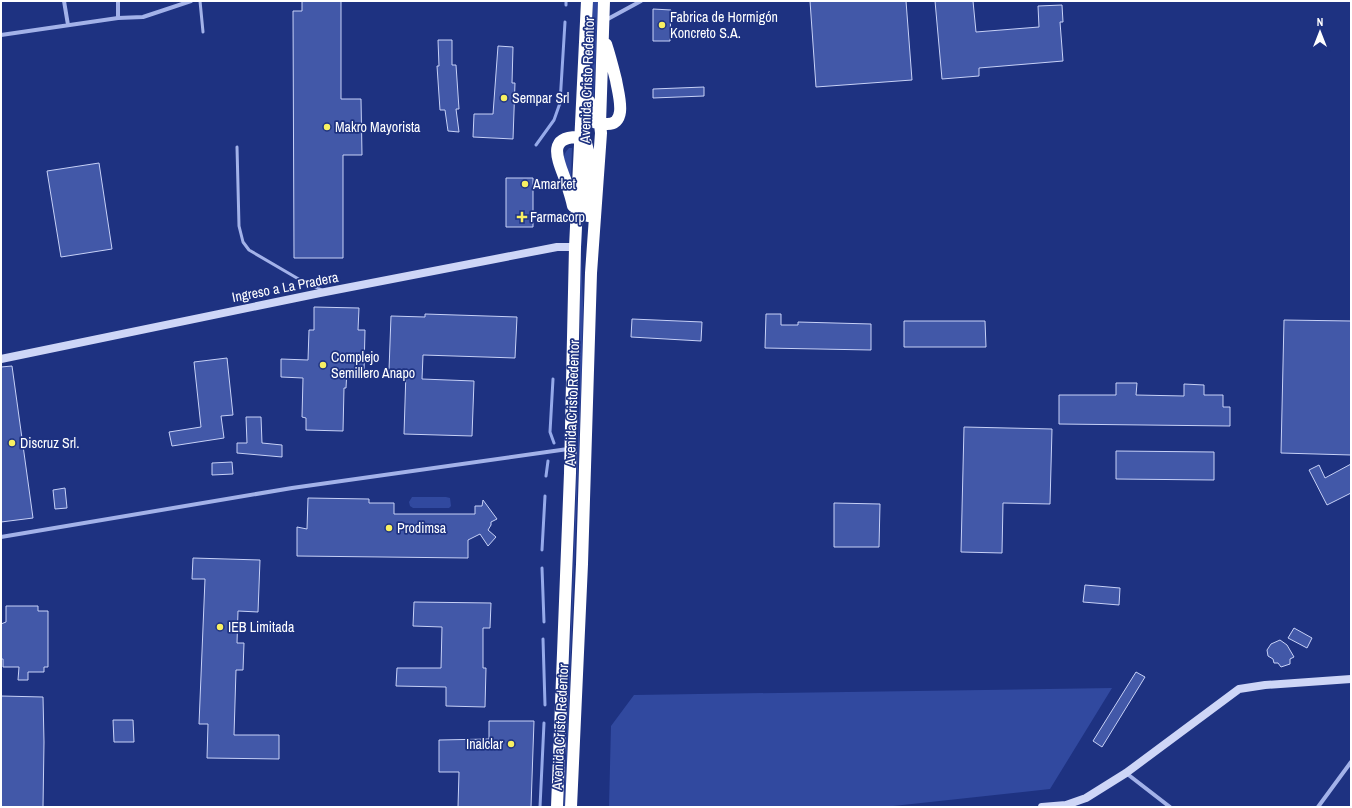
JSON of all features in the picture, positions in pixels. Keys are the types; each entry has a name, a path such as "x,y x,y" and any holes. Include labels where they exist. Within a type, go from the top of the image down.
{"highway":[{"name":"Avenida Cristo Redentor","path":"558,807 575,247 587,1"},
{"name":"Avenida Cristo Redentor","path":"571,807 582,572 592,273 601,133 600,124 604,1"},
{"path":"586,13 590,55 589,116 594,122 608,124 616,120 620,113 621,104 610,56 603,35"},
{"path":"576,221 570,193 557,158 557,148 560,142 566,138 580,137 586,143 589,155 587,241 592,273"}],"street":[{"path":"64,1 68,25"},
{"path":"118,1 118,18"},
{"path":"1,35 118,18 143,17 191,1"},
{"path":"604,21 641,1"},
{"name":"Ingreso a La Pradera","path":"1,359 325,292 558,247 575,247"},
{"path":"1,537 292,488 570,449"},
{"path":"1042,807 1066,805 1086,798 1126,773 1239,689 1265,685 1351,679"},
{"path":"1318,807 1351,762"},
{"path":"1126,773 1170,807"}],"lane":[{"path":"200,1 203,32"},
{"path":"237,147 239,226 243,242 249,250 302,281 325,292"}],"shaded area":[{"path":"593,1 598,1 594,96 592,95"},
{"path":"569,148 572,148 571,177 564,162 564,155"},
{"path":"584,160 581,254 583,305 582,364 564,807 580,390 580,254"},
{"path":"412,497 446,497 450,498 451,506 449,508 413,508 410,506 409,502"},
{"path":"1112,688 1050,789 884,807 609,807 611,726 634,695"}],"building":[{"name":"Makro Mayorista","path":"302,1 341,1 341,99 361,99 362,155 343,155 343,258 294,258 293,11 302,11"},
{"path":"810,1 906,1 912,80 816,87"},
{"path":"935,1 973,1 976,32 1039,27 1038,6 1062,5 1063,22 1060,22 1063,61 979,68 979,76 942,79"},
{"name":"Fabrica de Hormigón Koncreto S.A.","path":"653,9 671,10 670,41 653,41"},
{"path":"438,40 452,40 452,65 456,65 459,109 456,109 459,132 448,131 445,110 440,110 437,66 439,66"},
{"name":"Sempar Srl","path":"498,46 513,47 512,83 515,83 513,139 473,137 474,114 493,114"},
{"path":"704,87 704,96 653,98 653,89"},
{"path":"99,163 112,249 61,257 47,171"},
{"path":"506,178 533,178 533,227 506,227"},
{"name":"Complejo Semillero Anapo","path":"314,307 359,308 358,330 365,330 364,371 347,370 346,388 344,388 343,431 306,430 306,418 302,417 303,378 281,377 281,359 308,360 309,330 314,330"},
{"path":"425,314 517,317 515,358 423,355 422,379 474,381 472,436 404,434 406,371 389,370 391,316 425,317"},
{"path":"766,314 781,314 781,325 798,325 798,322 871,324 871,350 765,348"},
{"path":"632,319 702,322 701,341 631,337"},
{"path":"1284,320 1351,321 1351,455 1281,453"},
{"path":"904,321 985,321 986,347 904,347"},
{"path":"227,358 233,415 221,416 224,438 172,446 169,432 201,427 194,362"},
{"name":"Discruz Srl.","path":"12,366 33,518 1,522 1,367"},
{"path":"1116,383 1137,383 1136,395 1184,396 1184,384 1204,385 1204,395 1223,395 1223,407 1230,407 1230,426 1059,424 1059,395 1116,395"},
{"path":"246,417 261,417 262,443 282,445 282,457 237,453 237,443 247,443"},
{"path":"964,427 1052,429 1050,504 1003,503 1002,553 961,552"},
{"path":"1116,451 1214,452 1214,480 1116,479"},
{"path":"232,462 233,474 212,475 212,463"},
{"path":"1351,464 1351,493 1327,505 1309,470 1319,465 1325,478"},
{"path":"65,488 67,508 55,509 53,490"},
{"name":"Prodimsa","path":"308,498 369,499 369,503 394,503 394,514 475,514 475,506 482,506 483,500 497,519 491,522 488,530 496,537 488,546 480,534 468,540 468,558 297,556 297,527 307,529"},
{"path":"834,503 880,504 879,547 834,547"},
{"name":"IEB Limitada","path":"193,558 260,560 258,612 238,611 237,643 244,643 243,670 236,670 234,735 279,735 279,759 207,758 208,724 199,724 205,579 192,579"},
{"path":"1085,585 1120,588 1119,605 1083,602"},
{"path":"414,602 491,603 490,628 483,628 483,668 486,668 485,707 446,706 446,687 396,686 397,668 441,668 442,627 413,626"},
{"path":"6,606 38,606 38,611 48,611 48,667 44,667 44,672 28,672 28,680 18,680 19,667 3,667 3,659 1,659 1,624 6,622"},
{"path":"1294,628 1312,638 1307,648 1288,638"},
{"path":"1280,640 1287,645 1294,657 1290,659 1290,664 1281,667 1278,663 1274,663 1273,659 1268,656 1267,650 1271,644"},
{"path":"1136,672 1145,677 1102,747 1093,741"},
{"path":"1,696 43,697 43,807 1,807"},
{"path":"113,720 133,720 134,742 114,742"},
{"path":"489,721 534,721 531,807 458,807 459,772 439,772 439,740 489,739"}],"waterway":[{"path":"536,145 554,120 560,103 565,22"},
{"path":"553,379 550,432 554,443"},
{"path":"546,476 548,461"},
{"path":"542,550 545,496"},
{"path":"542,568 544,622"},
{"path":"543,639 545,705"},
{"path":"540,807 544,723"}],"place":[{"name":"Fabrica de Hormigón Koncreto S.A.","path":"662,25"},
{"name":"Sempar Srl","path":"504,98"},
{"name":"Makro Mayorista","path":"327,127"},
{"name":"Amarket","path":"525,184"},
{"name":"Farmacorp","path":"522,217"},
{"name":"Complejo Semillero Anapo","path":"323,365"},
{"name":"Discruz Srl.","path":"12,443"},
{"name":"Prodimsa","path":"389,528"},
{"name":"IEB Limitada","path":"220,627"},
{"name":"Inalclar","path":"511,744"}]}
